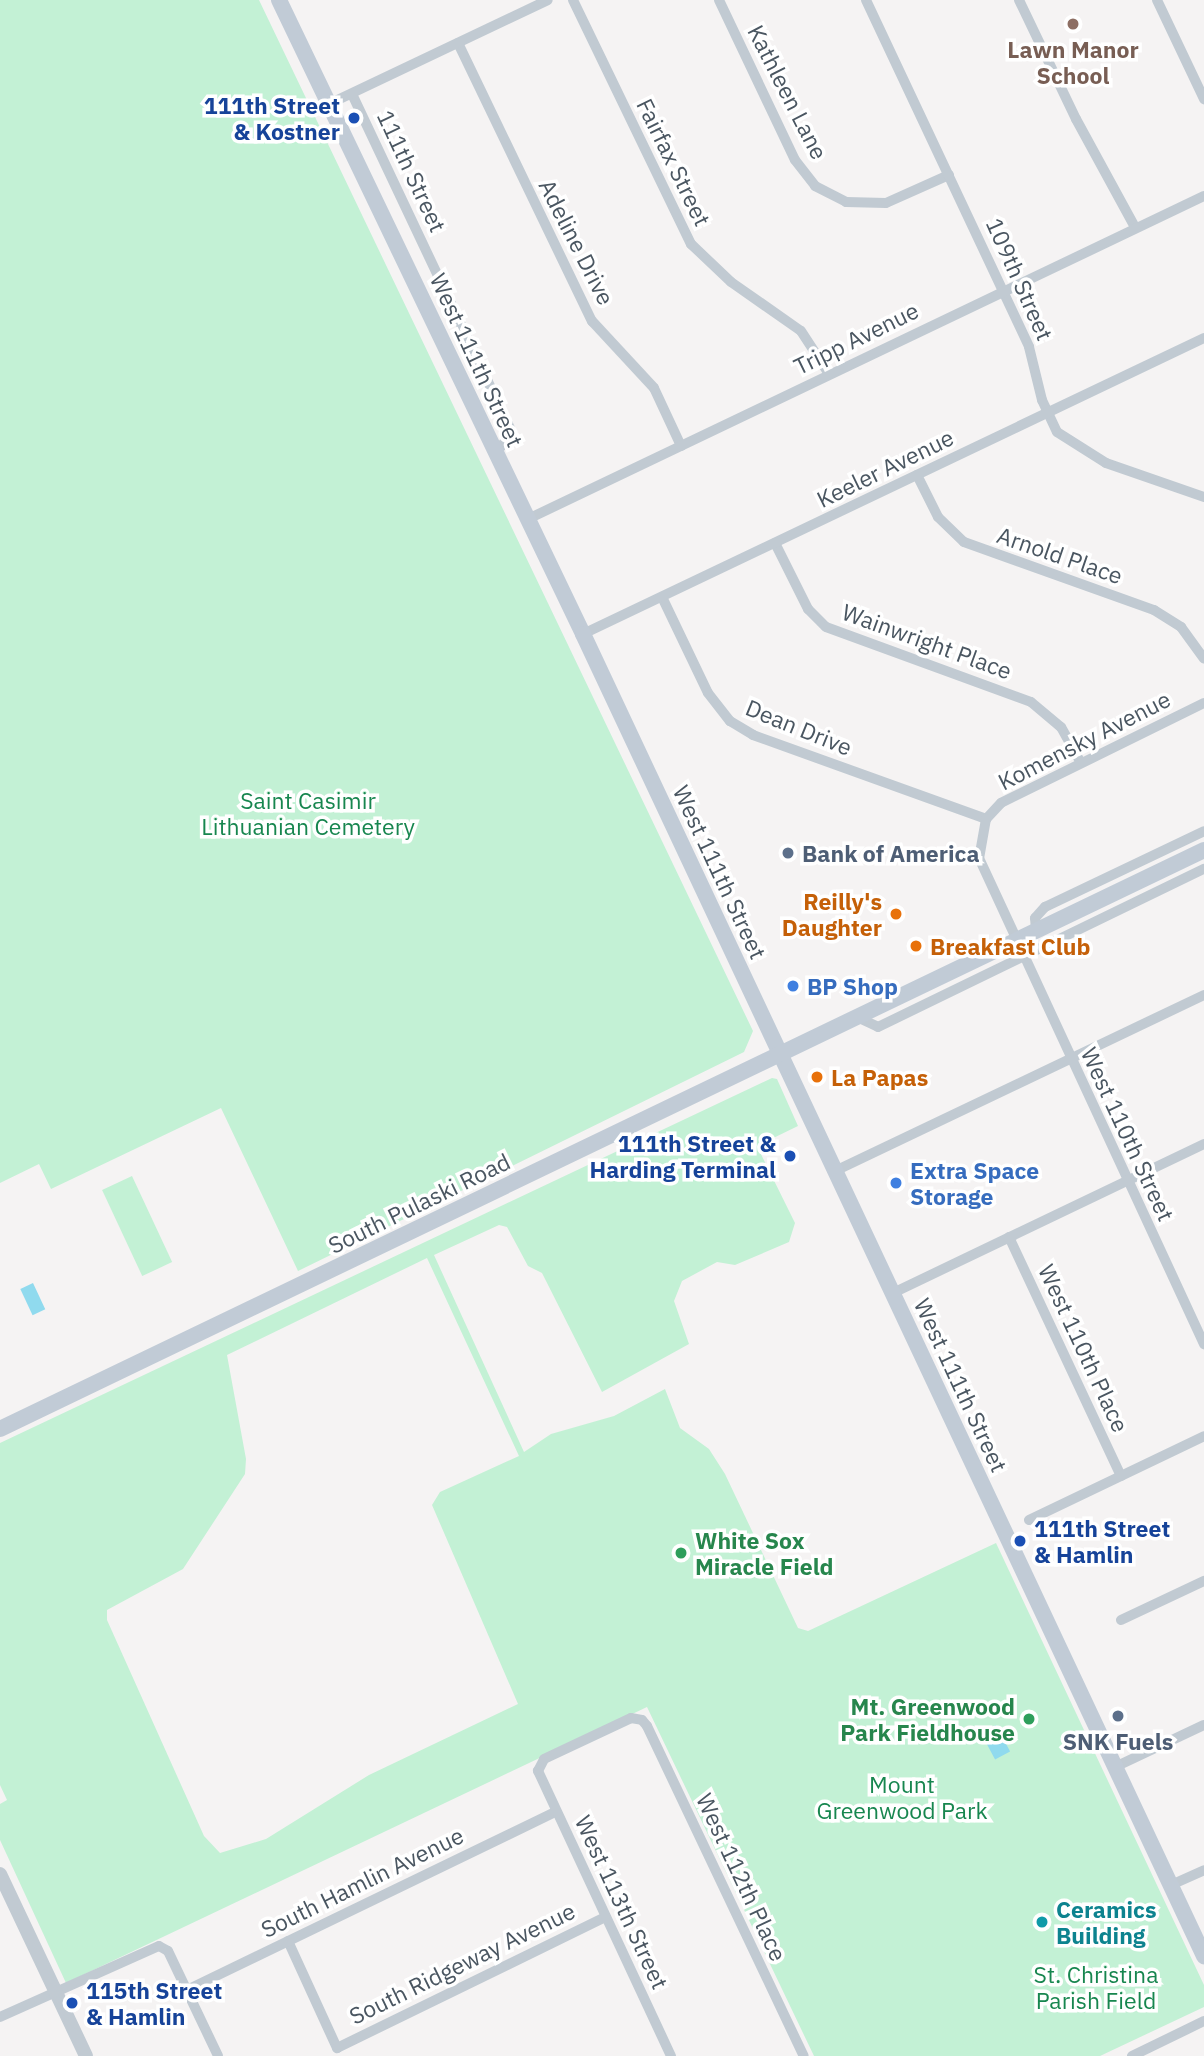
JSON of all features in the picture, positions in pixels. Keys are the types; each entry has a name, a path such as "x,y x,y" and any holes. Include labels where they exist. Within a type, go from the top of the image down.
{"main road":[{"name":"West 111th Street","path":"279,0 583,634 1204,1956"},
{"name":"South Pulaski Road","path":"0,1429 1204,850"}],"street":[{"path":"330,104 548,0"},
{"name":"Fairfax Street","path":"573,0 691,244 731,282 801,331 829,374"},
{"name":"Kathleen Lane","path":"719,0 795,160 815,186 846,202 886,203 948,175"},
{"name":"109th Street","path":"866,0 1030,347 1047,414 1068,443 1106,464 1204,497"},
{"path":"1019,0 1076,120 1135,227"},
{"path":"1157,0 1204,99"},
{"name":"Adeline Drive","path":"458,43 592,321 654,388 681,446"},
{"name":"111th Street","path":"352,93 512,432 511,439 496,453"},
{"name":"Tripp Avenue","path":"527,519 1204,196"},
{"name":"Keeler Avenue","path":"583,634 1204,338"},
{"name":"Arnold Place","path":"917,475 938,517 964,542 1154,610 1181,627 1204,659"},
{"name":"Wainwright Place","path":"775,543 808,609 826,627 1031,702 1061,727 1080,761"},
{"name":"Dean Drive","path":"662,597 708,693 730,721 753,735 986,819"},
{"name":"Komensky Avenue","path":"986,819 1019,792 1204,703"},
{"name":"West 110th Street","path":"986,819 979,858 1021,958 1204,1344"},
{"path":"1036,931 1035,918 1045,907 1204,831"},
{"path":"857,1017 878,1027 1204,869"},
{"path":"835,1171 1204,995"},
{"path":"893,1293 1204,1144"},
{"name":"West 110th Place","path":"1009,1237 1121,1476"},
{"path":"1029,1520 1204,1436"},
{"path":"1121,1620 1204,1581"},
{"name":"West 112th Place","path":"539,1766 544,1759 631,1718 639,1718 804,2056"},
{"path":"1115,1767 1204,1725"},
{"name":"West 113th Street","path":"539,1766 556,1812 671,2056"},
{"name":"South Hamlin Avenue","path":"187,1990 556,1812"},
{"path":"1171,1885 1204,1870"},
{"path":"0,1874 86,2056"},
{"name":"South Ridgeway Avenue","path":"288,1941 337,2048 605,1917"},
{"path":"0,2017 152,1948 164,1947 218,2056"},
{"path":"1132,2056 1204,2021"}],"green space":[{"name":"Saint Casimir Lithuanian Cemetery","path":"0,0 259,0 753,1031 744,1052 298,1271 221,1108 51,1189 39,1164 0,1183"},
{"name":"Mount Greenwood Park","path":"772,1078 777,1079 798,1126 757,1146 795,1223 789,1242 735,1265 717,1262 682,1281 674,1301 689,1344 602,1392 542,1273 528,1266 507,1227 499,1225 434,1255 524,1452 551,1434 614,1416 665,1389 680,1428 709,1449 725,1474 798,1628 808,1631 996,1543 1204,1985 1204,2007 1100,2056 814,2056 647,1707 66,1983 0,1840 0,1804 7,1800 0,1785 0,1443","holes":["427,1258 519,1456 440,1492 432,1505 518,1704 369,1775 266,1839 220,1853 204,1836 107,1620 107,1610 183,1569 245,1474 246,1459 227,1355"]},
{"path":"132,1176 172,1262 142,1276 102,1190"}],"water":[{"path":"33,1283 45,1309 33,1315 20,1289"},
{"path":"996,1725 1010,1751 995,1759 981,1733"}],"place":[{"name":"Lawn Manor School","path":"1073,24"},
{"name":"111th Street & Kostner","path":"354,118"},
{"name":"Bank of America","path":"788,853"},
{"name":"Reilly's Daughter","path":"896,914"},
{"name":"Breakfast Club","path":"916,946"},
{"name":"BP Shop","path":"793,986"},
{"name":"La Papas","path":"817,1077"},
{"name":"111th Street & Harding Terminal","path":"790,1156"},
{"name":"Extra Space Storage","path":"896,1183"},
{"name":"111th Street & Hamlin","path":"1020,1541"},
{"name":"White Sox Miracle Field","path":"681,1553"},
{"name":"SNK Fuels","path":"1118,1716"},
{"name":"Mt. Greenwood Park Fieldhouse","path":"1029,1719"},
{"name":"Ceramics Building","path":"1042,1922"},
{"name":"115th Street & Hamlin","path":"72,2003"}],"park label":[{"name":"St. Christina Parish Field","path":"1096,1987"}]}
